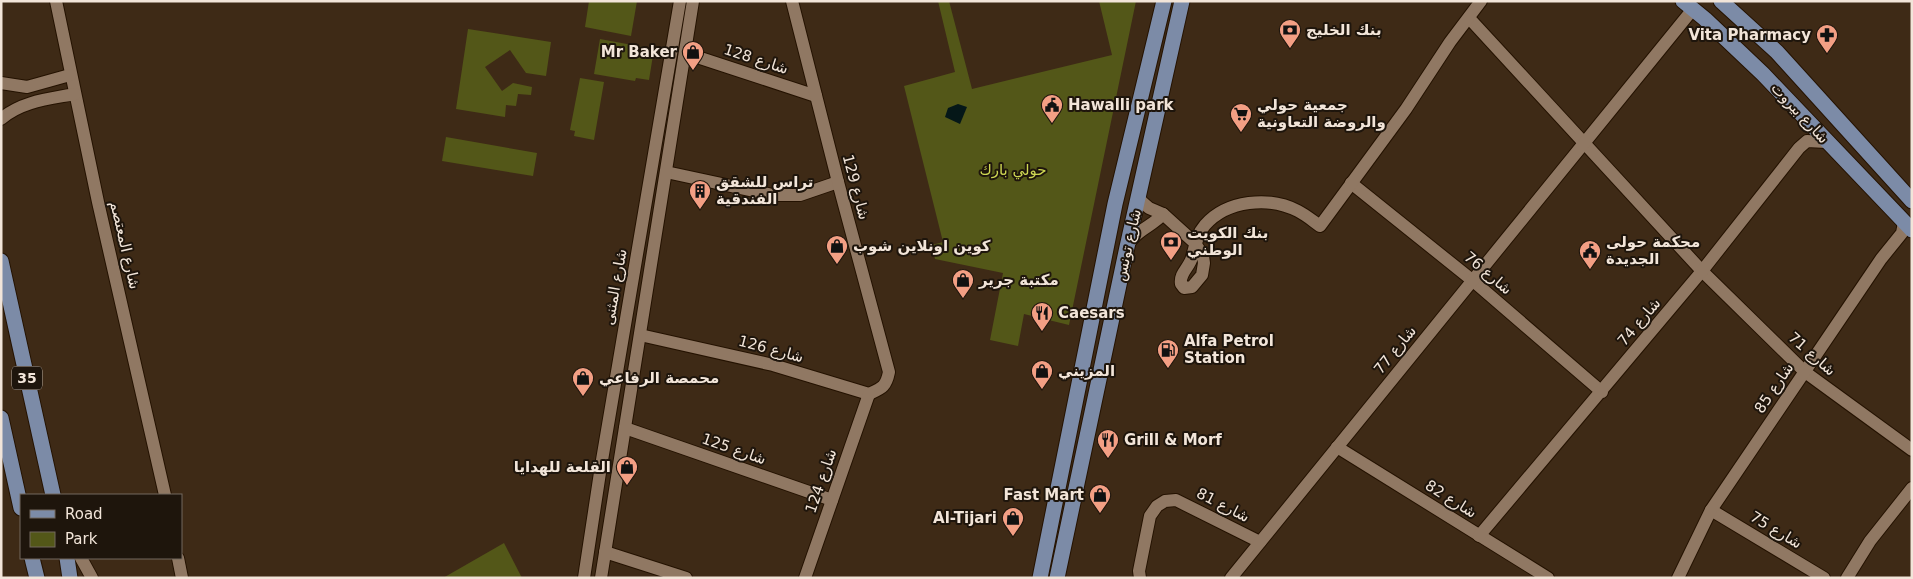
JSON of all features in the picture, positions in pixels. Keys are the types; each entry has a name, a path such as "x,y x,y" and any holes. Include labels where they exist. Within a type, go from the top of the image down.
{"main road":[{"name":"شارع تونس","path":"1040,578 1116,204 1164,1"},
{"name":"شارع تونس","path":"1057,578 1127,247 1182,1"},
{"name":"شارع بيروت","path":"1722,1 1777,52 1912,202"},
{"name":"شارع بيروت","path":"1688,5 1763,74 1905,223"},
{"path":"1148,67 1160,64 1165,68 1166,75"},
{"path":"1905,223 1912,202"},
{"name":"35","path":"1,261 54,494"},
{"path":"1,418 20,504"},
{"path":"32,559 37,578"},
{"path":"67,559 70,578"}],"street":[{"name":"شارع المعتصم","path":"56,1 70,75 165,494"},
{"name":"شارع المثنى","path":"584,578 601,466 680,1"},
{"path":"601,578 693,1"},
{"name":"شارع 129","path":"792,1 889,372 887,381 882,388 869,394"},
{"path":"1139,196 1145,205 1164,214 1195,243 1205,225 1218,215 1249,202 1272,202 1298,210 1320,226 1406,109 1481,1"},
{"name":"شارع 77","path":"1231,578 1472,280 1585,144 1688,5"},
{"path":"1469,18 1702,271"},
{"name":"شارع 128","path":"685,53 816,96"},
{"path":"1,83 27,86 70,75"},
{"path":"1,118 30,103 75,94"},
{"name":"شارع 74","path":"1479,536 1702,271 1799,148 1807,141 1826,142"},
{"path":"666,172 773,195 800,195 838,182"},
{"name":"شارع 76","path":"1351,183 1472,280 1602,392"},
{"path":"1127,247 1137,233 1158,221 1164,214"},
{"name":"شارع 85","path":"1678,578 1712,510 1881,259 1902,233 1905,223"},
{"name":"شارع 71","path":"1702,271 1805,372 1912,450"},
{"name":"شارع 126","path":"640,335 773,365 869,394"},
{"name":"شارع 124","path":"805,578 869,394"},
{"name":"شارع 125","path":"624,428 832,500"},
{"name":"شارع 82","path":"1337,447 1548,578"},
{"path":"1847,578 1870,541 1912,488"},
{"name":"شارع 81","path":"1140,578 1139,571 1150,516 1157,506 1165,501 1176,500 1260,542"},
{"name":"شارع 75","path":"1712,510 1824,578"},
{"path":"605,552 686,578"},
{"path":"82,559 92,578"},
{"path":"178,559 182,578"}],"green space":[{"path":"589,1 637,1 631,36 585,27"},
{"name":"حولي بارك","path":"938,1 949,1 972,89 1112,55 1099,1 1136,1 1069,325 1024,314 1018,346 990,340 1003,273 935,259 932,245 943,242 904,86 955,72"},
{"path":"468,29 551,42 546,76 526,73 510,50 485,67 502,91 513,83 532,87 531,95 518,94 516,106 506,105 505,117 456,109"},
{"path":"600,39 654,49 649,80 636,78 635,81 594,74"},
{"path":"580,78 604,82 594,140 574,136 575,131 570,130"},
{"path":"446,137 537,153 533,176 442,161"},
{"path":"504,543 522,578 443,578"}],"shaded area":[{"path":"958,104 967,107 960,124 945,117 948,108"}],"place":[{"name":"بنك الخليج","path":"1290,49"},
{"name":"Vita Pharmacy","path":"1827,54"},
{"name":"Mr Baker","path":"693,71"},
{"name":"Hawalli park","path":"1052,124"},
{"name":"جمعية حولي والروضة التعاونية","path":"1241,133"},
{"name":"تراس للشقق الفندقية","path":"700,210"},
{"name":"بنك الكويت الوطني","path":"1171,261"},
{"name":"كوين اونلاين شوب","path":"837,265"},
{"name":"محكمة حولى الجديدة","path":"1590,270"},
{"name":"مكتبة جرير","path":"963,299"},
{"name":"Caesars","path":"1042,332"},
{"name":"Alfa Petrol Station","path":"1168,369"},
{"name":"المزيني","path":"1042,390"},
{"name":"محمصة الرفاعي","path":"583,397"},
{"name":"Grill & Morf","path":"1108,459"},
{"name":"القلعة للهدايا","path":"627,486"},
{"name":"Fast Mart","path":"1100,514"},
{"name":"Al-Tijari","path":"1013,537"}]}
